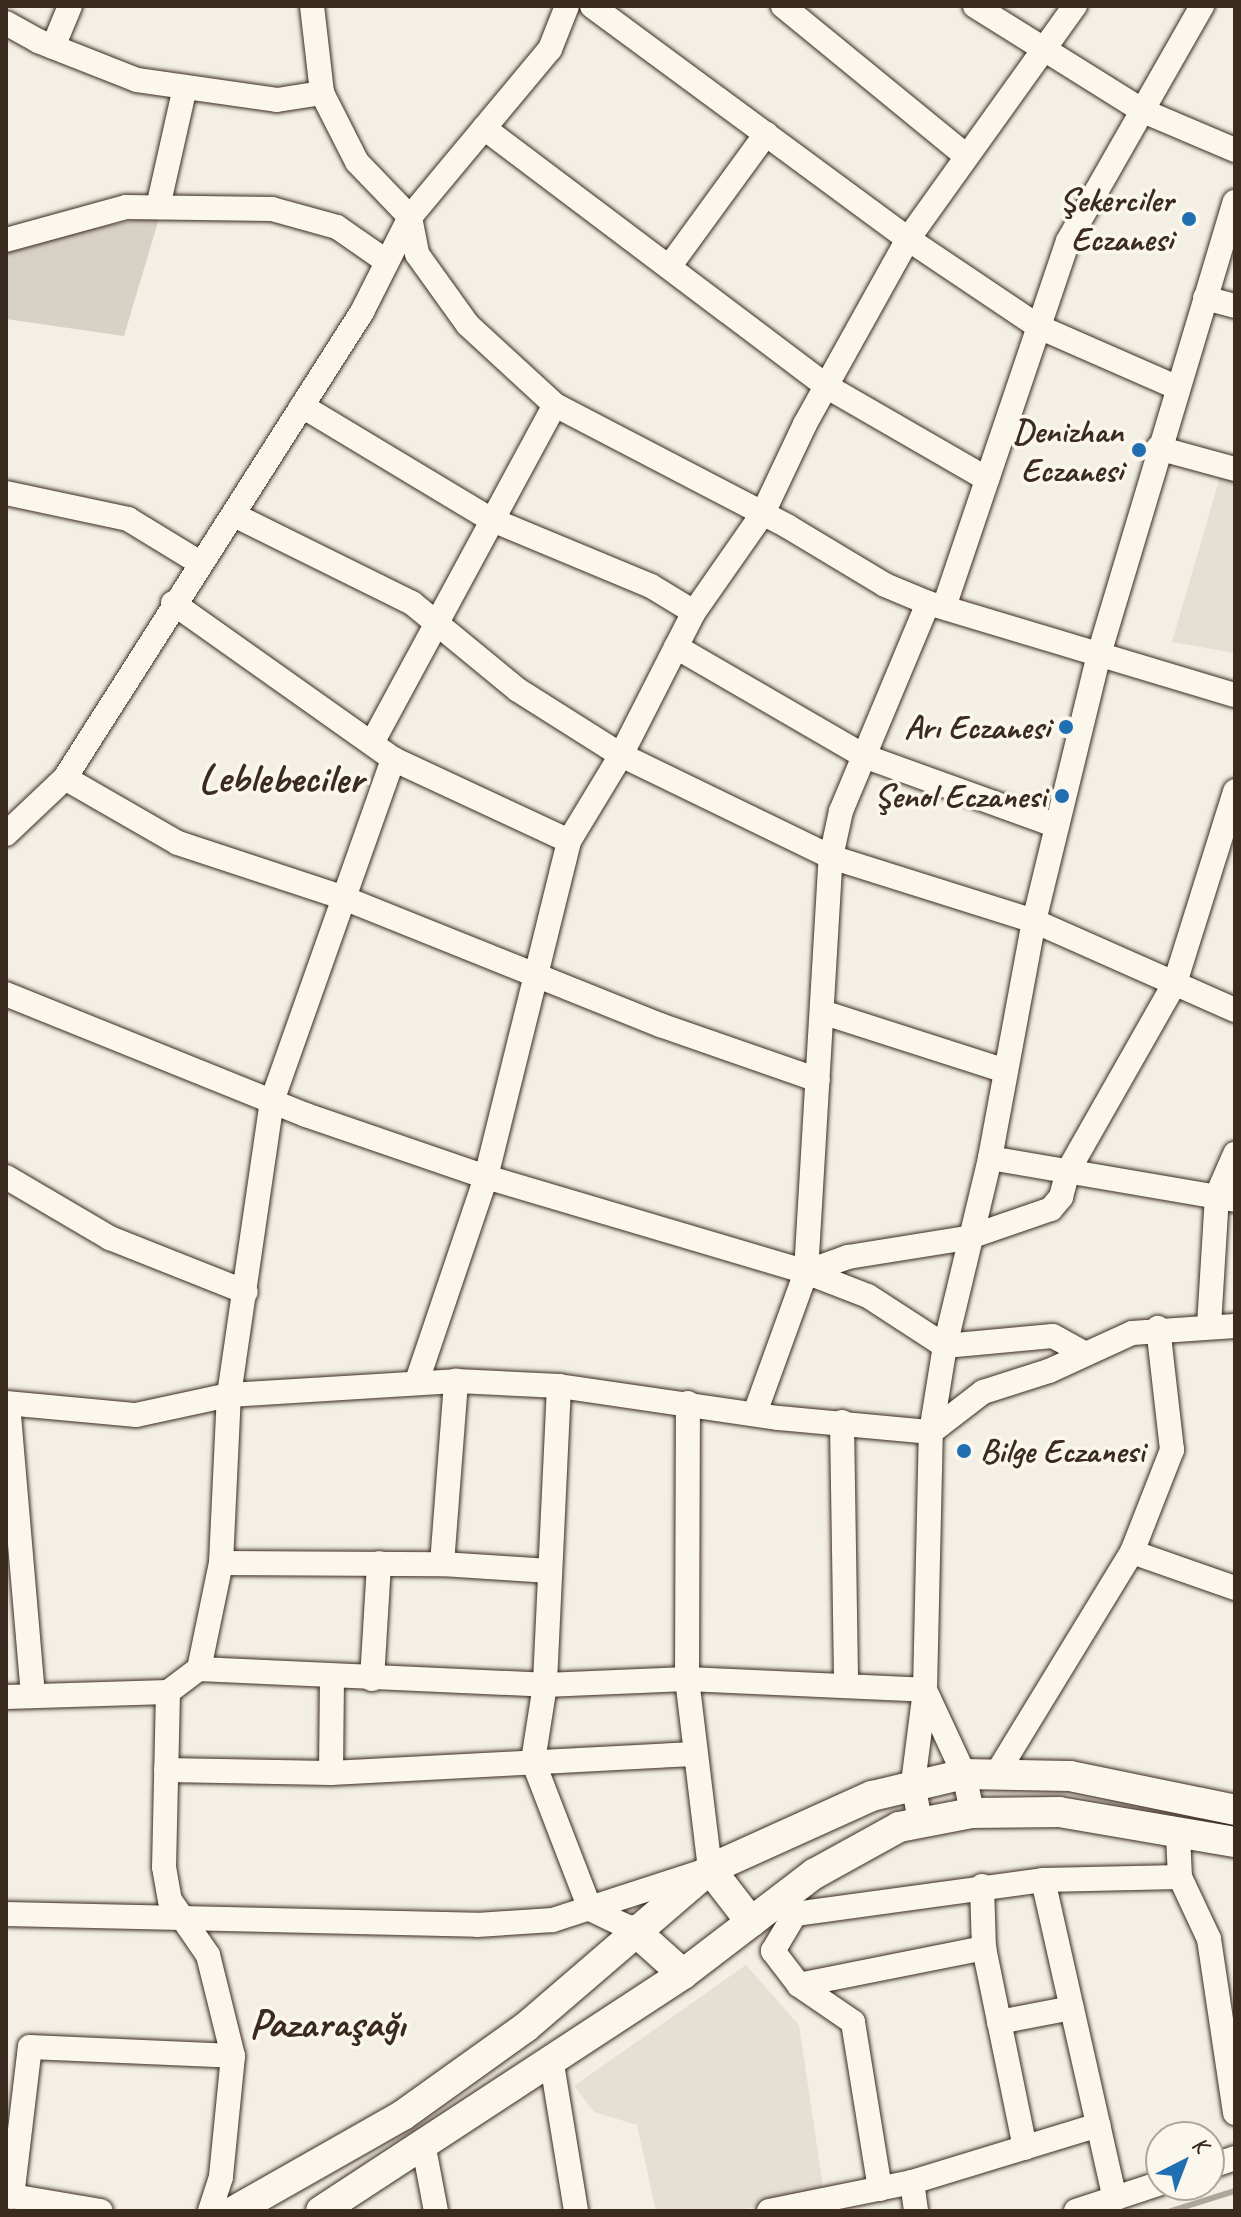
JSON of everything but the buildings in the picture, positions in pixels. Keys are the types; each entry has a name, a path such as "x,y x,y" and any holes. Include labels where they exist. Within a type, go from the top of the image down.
{"main road":[{"path":"234,2211 403,2115 526,2027 634,1930 710,1869 913,1783 964,1774 1070,1776 1235,1810"},
{"path":"321,2211 683,1974 814,1874 899,1827 972,1813 1059,1812 1178,1835 1235,1842"},
{"path":"710,1869 751,1922"},
{"path":"634,1930 683,1974"}],"street":[{"path":"53,47 70,6"},
{"path":"312,6 322,93 357,162 410,217 417,254 468,325 555,405 763,513 885,585 936,605 1235,695"},
{"path":"6,834 65,778 173,603 234,515 362,312 410,217 550,49 567,6"},
{"path":"592,6 908,239 1039,327 1178,388"},
{"path":"783,6 966,156"},
{"path":"975,6 1143,111 1235,150"},
{"path":"417,1381 486,1177 539,976 569,841 621,755 694,612 763,513 826,386 908,239 1075,6"},
{"path":"755,1413 806,1272 831,857 841,811 936,605 987,479 1068,241 1202,6"},
{"path":"6,23 53,47 137,80 277,100 322,93"},
{"path":"158,207 185,87"},
{"path":"484,128 826,386 987,479"},
{"path":"669,267 766,134"},
{"path":"920,1822 913,1783 925,1690 931,1432 945,1346 967,1238 990,1158 1034,921 1099,654 1158,448 1235,202"},
{"path":"6,240 126,207 272,209 337,227 386,261"},
{"path":"1205,298 1235,306"},
{"path":"372,743 490,519 555,405"},
{"path":"302,406 490,519 651,586 694,612"},
{"path":"1158,448 1235,469"},
{"path":"6,493 128,519 200,563"},
{"path":"234,515 412,603 518,690 621,755 831,857 1034,921 1235,1010"},
{"path":"173,603 393,759 569,841"},
{"path":"676,647 864,756 1057,826"},
{"path":"199,1669 221,1563 229,1395 272,1101 393,759"},
{"path":"65,778 178,843 344,898 539,976 818,1080"},
{"path":"806,1272 848,1257 967,1238 1051,1209 1061,1197 1068,1171 1175,983 1235,791"},
{"path":"6,994 272,1101 486,1177 806,1272 868,1296 945,1346 1053,1336 1082,1352"},
{"path":"822,1012 1006,1071"},
{"path":"1209,1326 1226,1197 1235,1154"},
{"path":"990,1158 1226,1197"},
{"path":"6,1177 110,1238 246,1292"},
{"path":"33,1696 7,1404 136,1415 229,1395 417,1381 456,1381 559,1386 755,1413 931,1432 983,1392 1049,1371 1082,1352 1158,1328 1235,1326"},
{"path":"997,1773 1132,1552 1172,1450 1158,1328"},
{"path":"442,1564 456,1381"},
{"path":"559,1386 545,1685 533,1761 590,1909 634,1930"},
{"path":"6,1914 188,1922 477,1925 553,1920 710,1869 687,1679 688,1403"},
{"path":"842,1422 846,1683"},
{"path":"1132,1552 1235,1588"},
{"path":"221,1563 442,1564 550,1571"},
{"path":"372,1679 379,1563"},
{"path":"6,1697 168,1692 199,1669 332,1678 545,1685 687,1679 846,1683 925,1690"},
{"path":"331,1773 332,1678"},
{"path":"925,1690 964,1774 972,1813"},
{"path":"168,1692 164,1867 170,1900 208,1955 233,2056 221,2177 210,2211"},
{"path":"166,1770 331,1773 695,1754"},
{"path":"1178,1835 1180,1877 1209,1939 1235,2113"},
{"path":"880,2189 853,2022 799,1985 773,1951 795,1914 1043,1880 1180,1877"},
{"path":"1043,1880 1115,2199"},
{"path":"982,1886 984,1948 1025,2148"},
{"path":"799,1985 984,1948"},
{"path":"999,2022 1072,2008"},
{"path":"101,2211 9,2196 30,2047 233,2056"},
{"path":"551,2058 576,2211"},
{"path":"769,2211 912,2182 1098,2125"},
{"path":"423,2143 436,2211"},
{"path":"912,2182 916,2211"},
{"path":"1076,2211 1145,2189"}],"shaded area":[{"path":"160,215 124,336 6,319 6,247"},
{"path":"1220,477 1235,481 1235,653 1172,642"},
{"path":"746,1965 799,2025 824,2193 735,2211 656,2211 637,2125 594,2112 574,2086"}],"waterway":[{"path":"1171,2211 1235,2191"}],"place":[{"name":"Şekerciler Eczanesi","path":"1189,219"},
{"name":"Denizhan Eczanesi","path":"1139,450"},
{"name":"Arı Eczanesi","path":"1066,727"},
{"name":"Şenol Eczanesi","path":"1062,796"},
{"name":"Bilge Eczanesi","path":"964,1451"}],"district":[{"name":"Leblebeciler","path":"281,779"},
{"name":"Pazaraşağı","path":"327,2024"}]}
